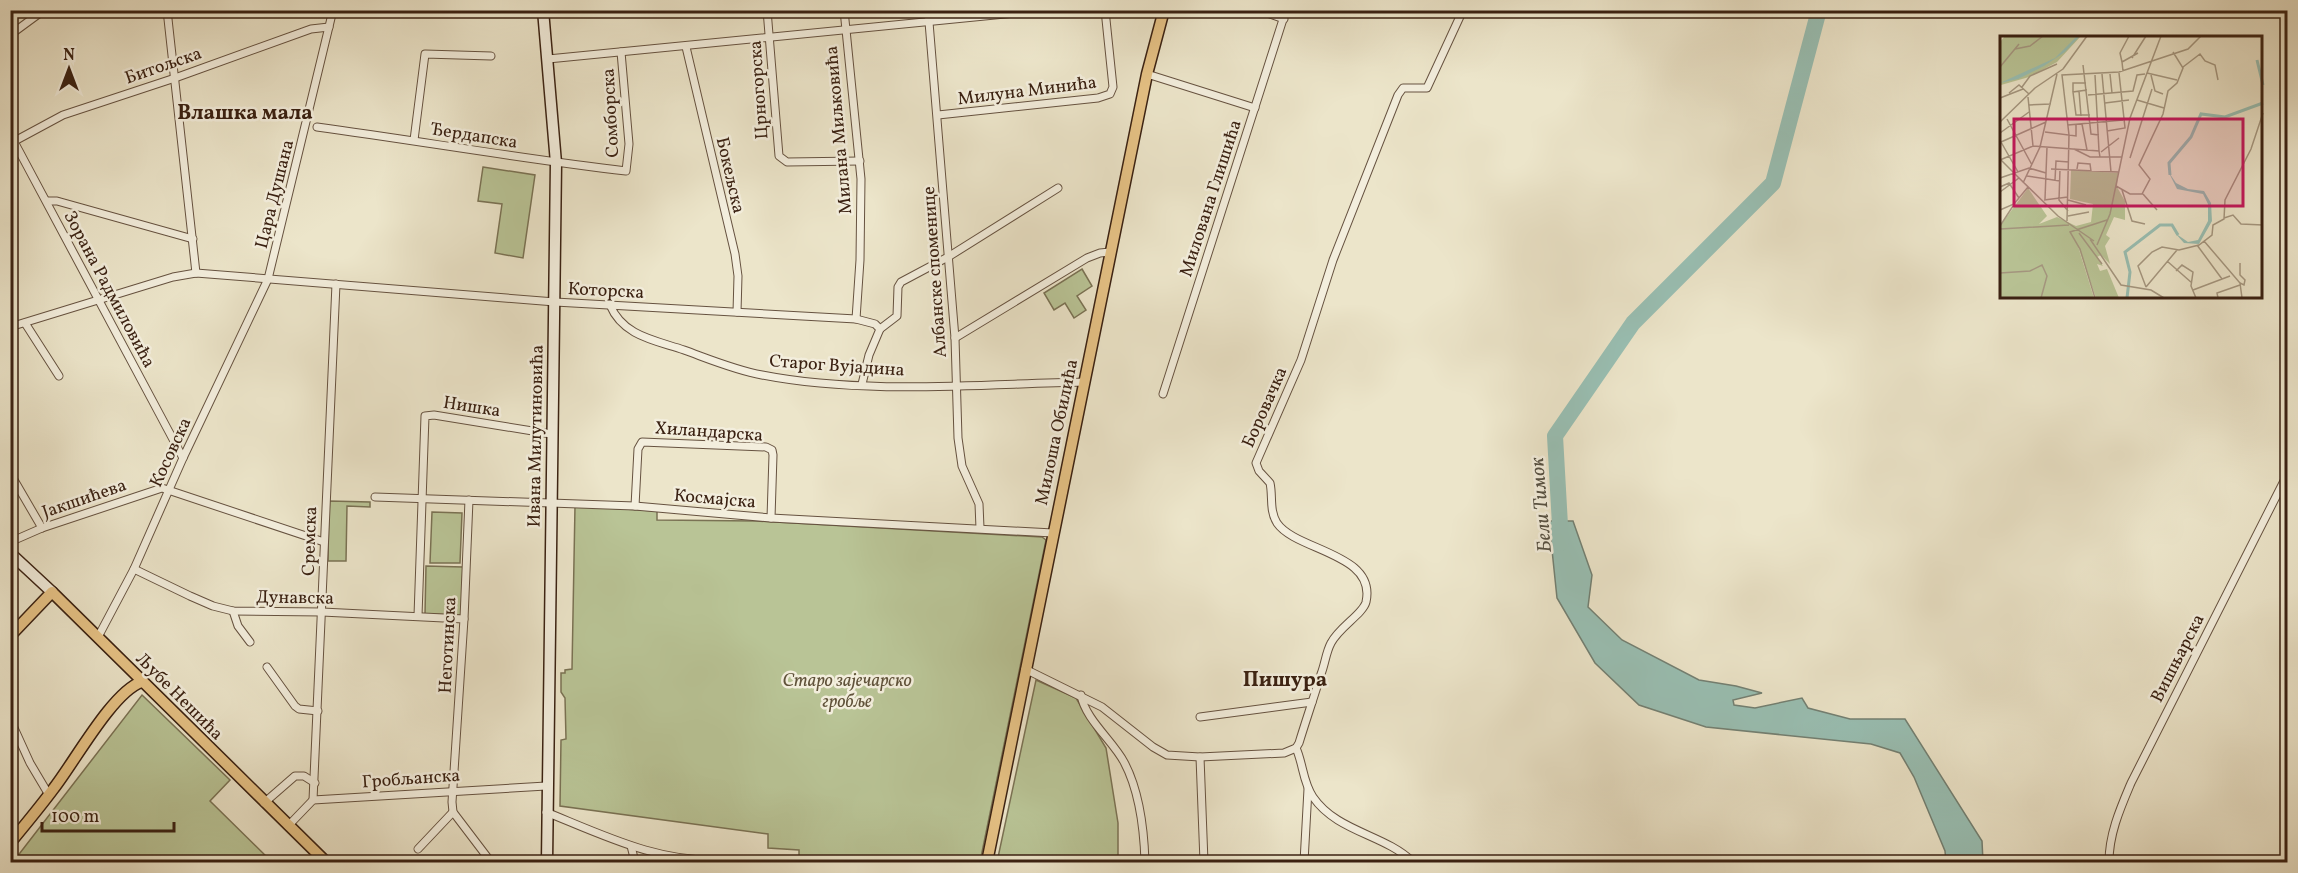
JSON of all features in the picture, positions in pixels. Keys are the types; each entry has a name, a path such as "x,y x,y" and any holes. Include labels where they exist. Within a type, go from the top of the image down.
{"main road":[{"name":"Милоша Обилића","path":"987,862 1110,252 1147,74 1164,10"},
{"path":"10,636 52,592"},
{"name":"Љубе Нешића","path":"52,592 326,862"},
{"path":"10,843 49,795 116,700 129,687 141,681"}],"street":[{"path":"10,35 44,10"},
{"path":"167,10 196,273"},
{"name":"Цара Душана","path":"268,279 333,10"},
{"name":"Ивана Милутиновића","path":"543,10 556,163 546,786 547,862"},
{"name":"Црногорска","path":"767,10 779,156 787,162 860,161"},
{"name":"Милана Миљковића","path":"844,10 860,161 861,249 856,319"},
{"name":"Албанске споменице","path":"928,10 938,115 960,455 962,466 977,496 980,528"},
{"path":"548,59 1045,10"},
{"name":"Милуна Минића","path":"938,115 1105,97 1110,94 1113,87 1105,10"},
{"path":"1259,10 1284,18"},
{"name":"Милована Глишића","path":"1163,394 1286,10"},
{"name":"Боровачка","path":"1296,748 1330,646 1341,628 1362,611 1366,600 1366,588 1363,580 1350,564 1288,533 1277,523 1270,503 1270,483 1256,467 1256,463 1301,360 1333,260 1398,95 1403,88 1427,88 1463,10"},
{"name":"Битољска","path":"12,139 63,115 311,29 329,27"},
{"name":"Бокељска","path":"686,47 735,254 738,276 737,312"},
{"name":"Сомборска","path":"621,52 629,144 626,171"},
{"path":"414,140 426,54 491,56"},
{"path":"1147,74 1255,108"},
{"name":"Ђердапска","path":"317,127 556,163 626,171"},
{"name":"Зорана Радмиловића","path":"12,139 183,458"},
{"path":"862,384 866,362 880,329 897,316 898,287 901,282 948,256 1058,188"},
{"path":"47,201 57,201 193,239"},
{"path":"954,338 1087,258 1110,252"},
{"name":"Которска","path":"10,327 173,277 196,273 555,302 856,319 875,324 880,329"},
{"name":"Косовска","path":"98,637 134,569 183,458 268,279"},
{"name":"Сремска","path":"313,800 336,284"},
{"name":"Старог Вујадина","path":"610,305 616,318 633,332 747,371 783,378 862,384 1084,381"},
{"path":"25,323 59,376"},
{"name":"Нишка","path":"425,416 434,415 551,434"},
{"name":"Неготинска","path":"418,616 425,416"},
{"name":"Хиландарска","path":"635,506 638,449 645,441 766,447 773,455 771,518"},
{"path":"10,473 42,528"},
{"name":"Вишњарска","path":"2109,862 2114,827 2131,783 2288,473"},
{"name":"Јакшићева","path":"10,542 42,528 154,489 169,489"},
{"path":"169,489 324,542"},
{"name":"Космајска","path":"375,497 635,506 771,518 1053,533"},
{"name":"Неготинска","path":"453,812 469,500"},
{"name":"Љубе Нешића","path":"10,553 52,592"},
{"name":"Дунавска","path":"134,569 198,599 233,611 321,612 464,619"},
{"path":"233,611 238,626 250,642"},
{"path":"267,667 295,706 299,709 318,711"},
{"path":"1025,669 1102,707 1162,753 1173,756 1200,757 1284,753 1296,748 1311,795 1320,806 1336,820 1396,849 1413,862"},
{"path":"1081,695 1088,711 1116,750 1131,777 1140,810 1145,862"},
{"path":"1200,717 1312,702"},
{"path":"10,719 35,772 49,795"},
{"path":"10,742 19,738"},
{"path":"1200,757 1204,862"},
{"path":"264,803 295,776 302,776 315,783"},
{"name":"Гробљанска","path":"313,800 546,786"},
{"path":"1304,862 1308,787"},
{"path":"288,826 313,800"},
{"path":"418,849 453,812 491,862"},
{"path":"546,812 632,846 692,861 726,860"},
{"path":"632,846 635,862"}],"green space":[{"path":"483,167 535,175 523,258 495,253 502,204 478,201"},
{"path":"1082,269 1092,286 1077,296 1086,310 1074,318 1065,303 1054,310 1044,293"},
{"path":"329,501 370,502 370,507 347,506 346,561 328,561"},
{"name":"Старо зајечарско гробље","path":"575,506 657,511 657,520 756,521 1042,537 1046,540 980,862 799,862 799,850 768,848 768,834 560,806 561,740 566,739 565,698 561,692 561,673 572,669"},
{"path":"432,512 462,513 460,563 430,563"},
{"path":"426,566 463,567 461,615 425,614"},
{"path":"1036,680 1076,698 1106,748 1118,823 1118,862 997,862"},
{"path":"142,695 230,780 210,801 272,862 13,862"}],"water":[{"path":"1549,521 1573,521 1592,575 1588,607 1622,640 1699,680 1762,693 1733,700 1734,705 1755,708 1802,698 1808,708 1850,719 1905,719 1982,841 1983,862 1946,862 1945,851 1914,777 1900,753 1871,744 1706,727 1639,705 1595,663 1557,598"}],"waterway":[{"name":"Бели Тимок","path":"1561,543 1555,436 1633,323 1773,183 1819,10"}],"district":[{"name":"Влашка мала","path":"245,112"},
{"name":"Пишура","path":"1285,679"}]}
